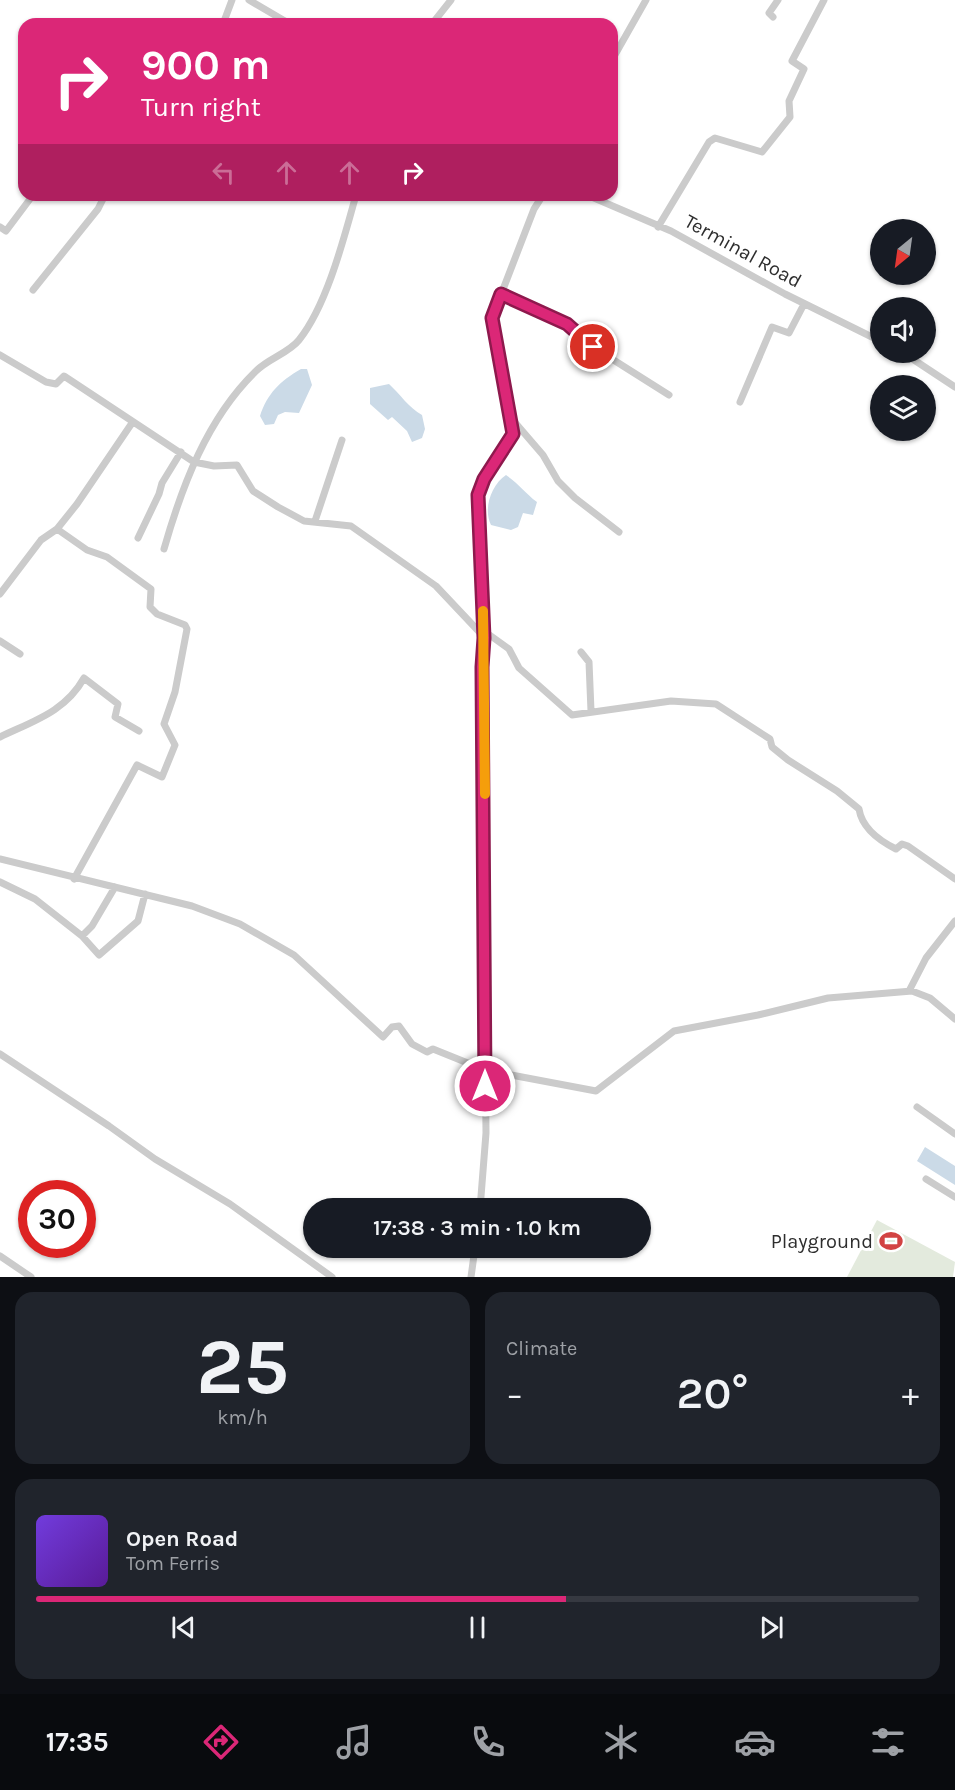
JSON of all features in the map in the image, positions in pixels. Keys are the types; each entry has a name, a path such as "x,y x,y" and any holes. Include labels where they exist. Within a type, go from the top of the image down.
{"street":[{"path":"225,18 232,0"},
{"path":"249,0 280,18"},
{"path":"436,18 450,0"},
{"path":"618,49 646,0"},
{"path":"773,17 769,13 778,0"},
{"path":"658,227 709,142 715,138 762,152 775,134 780,132 790,117 789,101 804,69 792,61 824,0"},
{"path":"0,228 6,231 28,201"},
{"path":"33,290 102,201"},
{"path":"164,549 194,462 230,402 248,379 269,360 299,340 320,303 354,201"},
{"path":"481,1198 486,1133 482,667 484,634 478,495 484,479 513,434 512,418 492,318 539,201"},
{"name":"Terminal Road","path":"601,201 671,231 870,336"},
{"path":"501,294 567,324 593,347 669,395"},
{"path":"740,402 772,327 789,333 804,303"},
{"path":"0,355 46,382 56,384 64,376 99,396 132,423 182,452 194,462 214,466 237,465 253,491 304,521 351,526 436,586 484,634 509,649 519,668 572,715 671,701 716,704 770,739 772,747 788,760 837,791 859,809 860,818 884,843 896,849 902,844 908,846 955,879"},
{"path":"919,363 955,387"},
{"path":"512,418 543,455 558,481 575,498 619,532"},
{"path":"0,594 41,540 57,529 132,423"},
{"path":"315,521 342,440"},
{"path":"138,538 162,483 182,452"},
{"path":"57,529 87,550 107,556 133,575 151,589 150,607 157,614 185,625 187,629 175,692 164,724 175,746 162,777 137,765 74,879"},
{"path":"0,641 20,654"},
{"path":"580,652 589,662 591,711"},
{"path":"0,737 46,715 73,697 84,678 118,704 115,717 139,731"},
{"path":"0,859 74,879 192,906 240,924 279,946 314,971 383,1037 392,1027 399,1026 412,1044 427,1052 433,1049 485,1070 596,1091 674,1031 759,1015 828,998 909,991 930,998 955,1019"},
{"path":"0,882 35,899 82,936 99,955 138,921 145,894"},
{"path":"82,936 92,926 115,887"},
{"path":"909,991 926,958 955,921"},
{"path":"0,1054 109,1125 155,1159 230,1204 332,1277"},
{"path":"917,1107 955,1134"},
{"path":"926,1179 955,1197"},
{"path":"0,1256 31,1277"},
{"path":"471,1277 474,1258"}],"shaded area":[{"name":"Playground","path":"877,1220 955,1262 953,1277 847,1277"}],"water":[{"path":"301,369 307,369 312,385 299,413 285,412 278,415 274,424 265,425 260,416 271,395 281,383"},
{"path":"389,384 422,415 425,429 422,438 412,442 407,431 392,417 388,420 370,404 370,388"},
{"path":"506,475 537,502 533,515 523,513 518,527 511,530 491,525 488,512 493,491"},
{"path":"925,1147 955,1166 955,1185 917,1161"}],"slow traffic":[{"path":"483,611 485,794"}],"place":[{"name":"Playground","path":"891,1241"}],"route":[{"path":"485,1086 486,897 482,667 484,638 477,518 478,495 484,479 513,434 512,418 492,318 501,294 567,324 593,347"}]}
